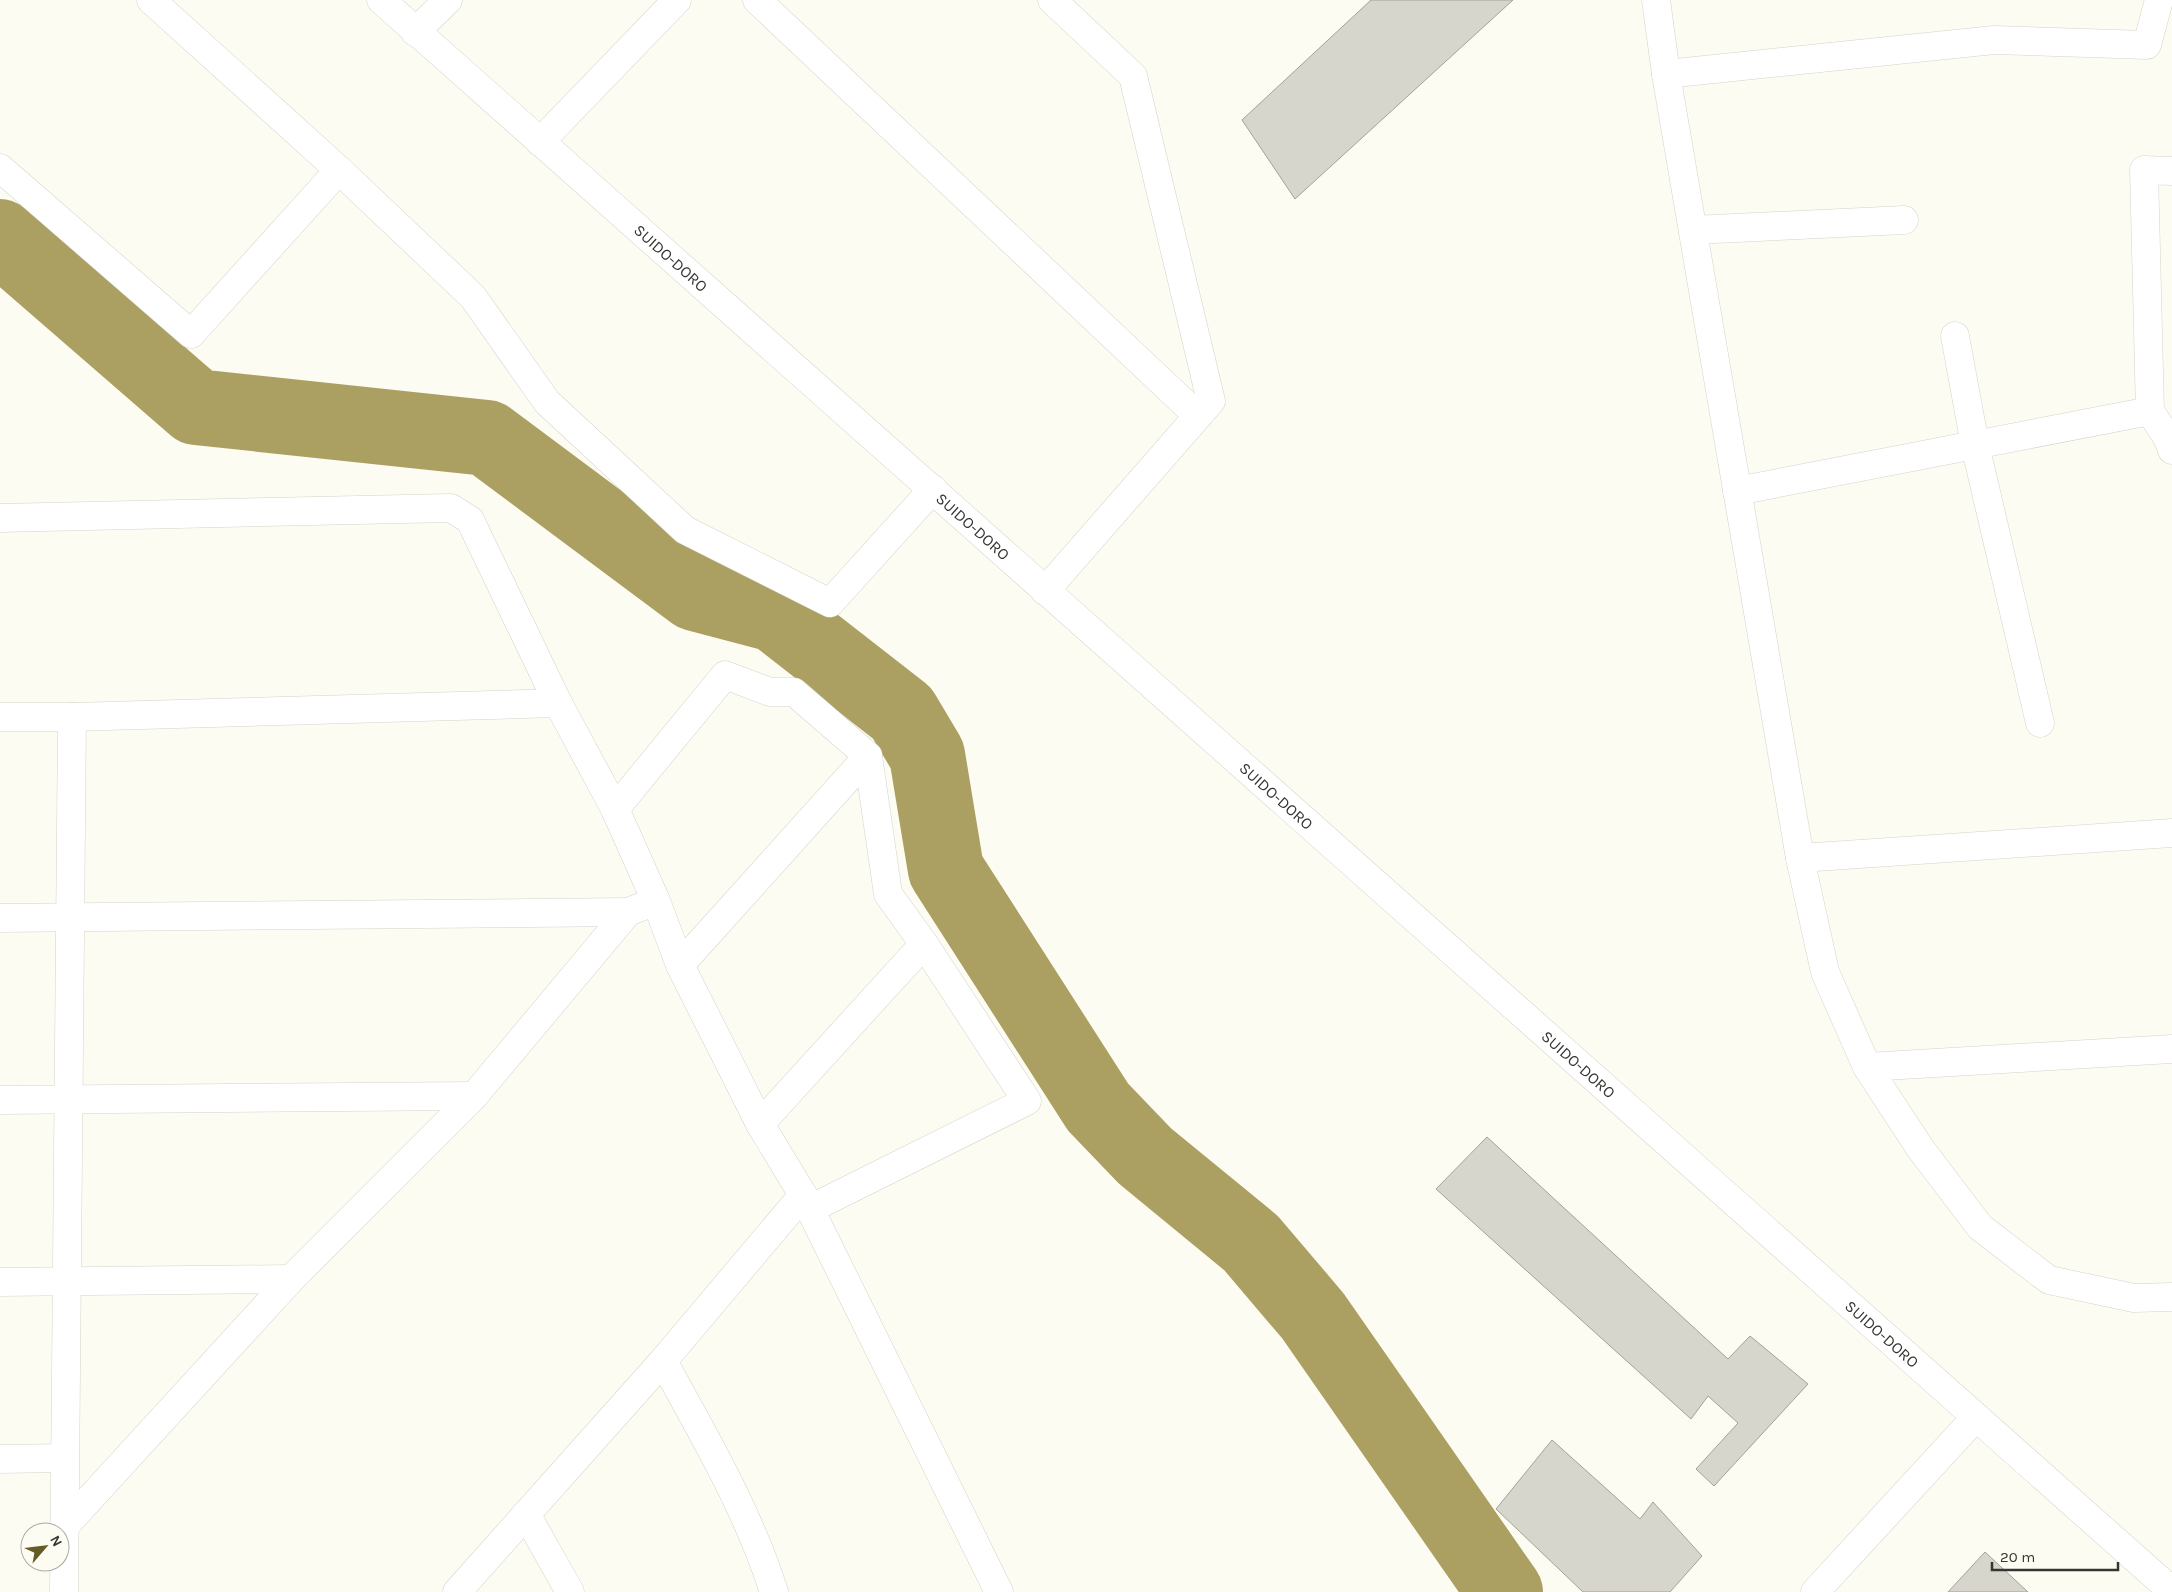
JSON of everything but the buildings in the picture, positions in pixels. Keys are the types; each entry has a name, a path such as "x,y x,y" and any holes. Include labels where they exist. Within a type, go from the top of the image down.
{"street":[{"path":"151,0 339,170 473,297 547,402 685,530 830,603 933,488"},
{"name":"SUIDO-DORO","path":"381,0 933,488 1045,590 2172,1591"},
{"path":"415,32 448,0"},
{"path":"540,142 677,0"},
{"path":"757,0 1198,416"},
{"path":"1045,590 1211,401 1134,76 1052,0"},
{"path":"1656,0 1666,74 1800,858 1826,972 1866,1067 1920,1148 1980,1227 2049,1280 2134,1298 2172,1296"},
{"path":"1666,74 1994,40 2147,45 2159,0"},
{"path":"0,168 191,334 339,170"},
{"path":"2172,171 2144,170 2150,411 2172,450"},
{"path":"1693,230 1904,220"},
{"path":"1955,336 1975,445 2040,723"},
{"path":"1737,491 2150,411"},
{"path":"0,518 451,508 470,520 558,703 615,809 656,900 680,965 760,1124 807,1202 999,1592"},
{"path":"457,1592 807,1202 1027,1101 924,944 888,894 868,756 794,692 770,692 725,675 615,809"},
{"path":"0,717 72,717 558,703"},
{"path":"63,1522 72,717"},
{"path":"680,965 868,756"},
{"path":"1800,858 2172,833"},
{"path":"0,918 628,912 656,900"},
{"path":"68,1522 291,1279 474,1096 628,912"},
{"path":"760,1124 924,944"},
{"path":"1866,1067 2172,1049"},
{"path":"0,1100 474,1096"},
{"path":"0,1282 291,1279"},
{"path":"663,1361 721,1467 760,1550 774,1592"},
{"path":"1815,1592 1976,1417"},
{"path":"0,1459 64,1458"},
{"path":"526,1514 570,1592"},
{"path":"64,1572 64,1592"}],"waterway":[{"path":"0,237 196,407 487,438 695,593 775,614 902,713 927,755 946,870 1098,1107 1145,1156 1251,1243 1313,1316 1505,1592"}]}
